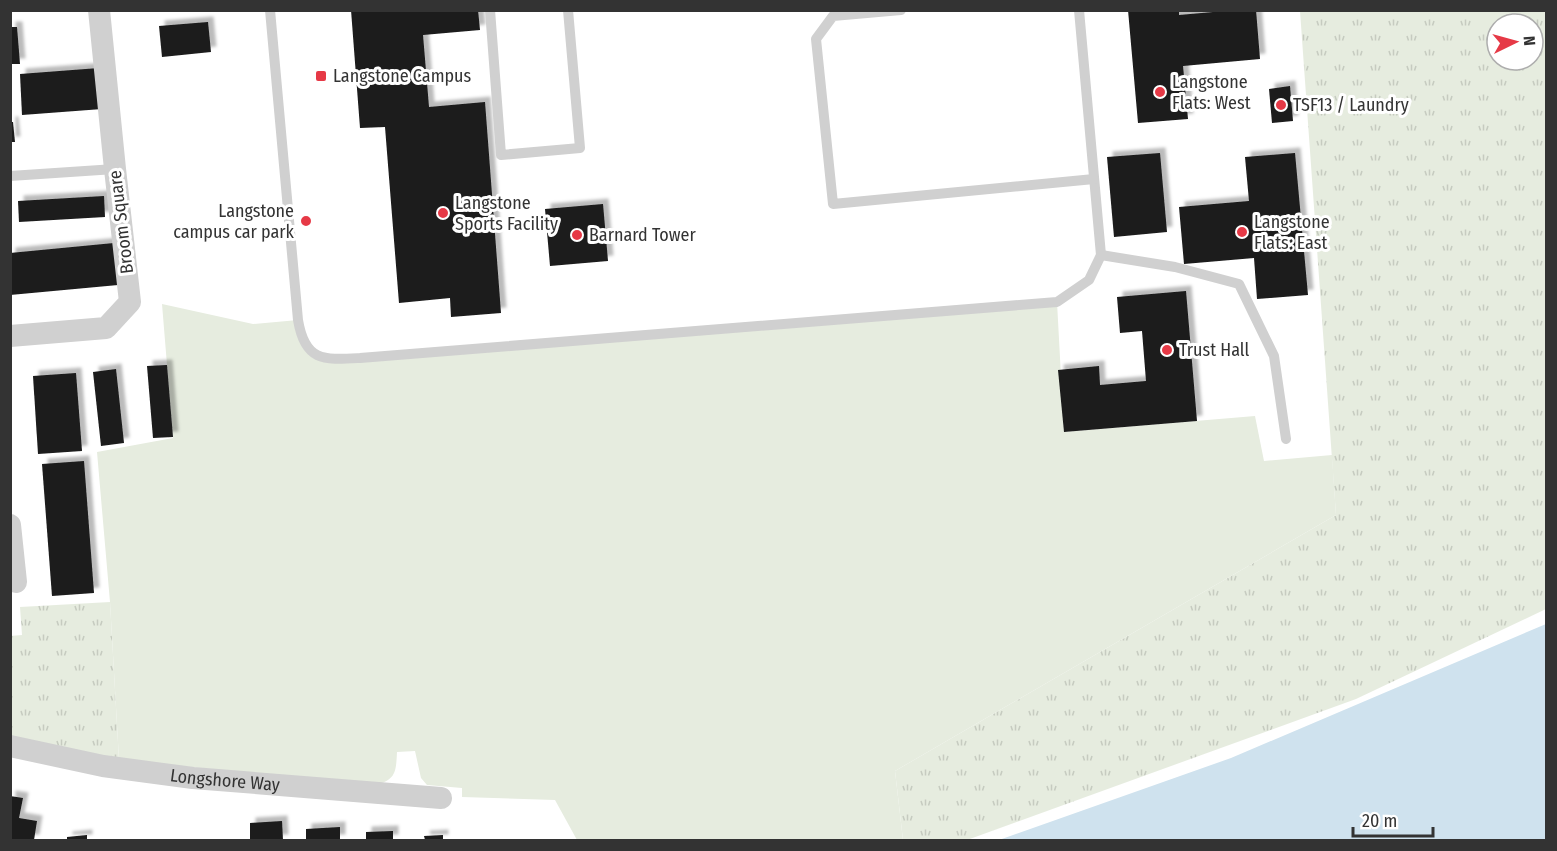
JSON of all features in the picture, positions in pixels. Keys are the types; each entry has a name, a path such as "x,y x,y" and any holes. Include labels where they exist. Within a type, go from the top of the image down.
{"street":[{"name":"Broom Square","path":"10,336 106,328 130,302 99,10"},
{"path":"10,525 16,582"},
{"name":"Longshore Way","path":"10,747 103,766 193,778 441,798"}],"lane":[{"path":"270,10 298,320 304,342 311,352 329,359 1057,302 1089,280 1101,255 1079,10"},
{"path":"490,10 501,155 580,148 568,10"},
{"path":"901,10 833,16 816,39 833,204 1094,179"},
{"path":"10,176 115,169"},
{"path":"1101,255 1175,267 1239,284 1274,356 1286,439"}],"green space":[{"path":"1300,11 1546,11 1546,609 1356,699 967,840 903,840 895,771 1336,515"},
{"path":"1057,302 1064,432 1255,416 1264,461 1332,455 1336,515 895,771 903,840 577,840 555,800 462,797 462,788 427,785 421,778 415,751 397,752 394,774 387,781 375,785 119,760 110,602 97,452 173,438 162,304 253,324 298,320 300,331 320,357"},
{"path":"110,602 119,760 11,736 10,636 22,635 20,607"}],"water":[{"path":"1546,624 1546,840 999,840 1231,758"}],"building":[{"name":"Langstone Sports Facility","path":"351,10 478,10 480,30 423,35 429,107 485,102 501,313 451,317 450,298 399,303 385,127 360,128"},
{"name":"Langstone Flats: West","path":"1128,10 1179,10 1179,15 1256,10 1260,59 1183,66 1188,119 1138,123"},
{"path":"208,22 211,52 162,57 159,26"},
{"path":"10,27 17,27 20,64 10,64"},
{"path":"99,68 102,109 22,115 20,74"},
{"name":"TSF13 / Laundry","path":"1290,86 1293,121 1272,123 1269,89"},
{"path":"10,122 13,122 15,142 10,142"},
{"path":"1160,153 1167,232 1114,237 1107,157"},
{"name":"Langstone Flats: East","path":"1295,153 1308,295 1257,299 1254,258 1184,264 1179,207 1249,201 1245,157"},
{"path":"104,196 105,217 19,222 18,201"},
{"name":"Barnard Tower","path":"603,204 608,261 550,266 545,209"},
{"path":"114,243 118,285 10,295 10,253"},
{"name":"Trust Hall","path":"1186,291 1197,421 1064,432 1058,370 1099,366 1100,385 1146,381 1142,331 1120,333 1117,297"},
{"path":"167,365 173,437 153,438 147,366"},
{"path":"116,369 124,443 101,446 93,372"},
{"path":"76,373 82,451 38,454 33,376"},
{"path":"84,461 94,593 52,596 42,464"},
{"path":"10,796 23,798 19,818 37,821 34,840 10,840"},
{"path":"282,821 283,840 250,840 250,823"},
{"path":"340,827 340,840 306,840 306,829"},
{"path":"393,831 393,840 366,840 366,832"},
{"path":"87,835 87,840 67,840 67,837"},
{"path":"443,835 443,840 425,840 424,836"}],"place":[{"name":"Langstone Campus","path":"321,76"},
{"name":"Langstone Flats: West","path":"1160,92"},
{"name":"TSF13 / Laundry","path":"1281,105"},
{"name":"Langstone Sports Facility","path":"443,213"},
{"name":"Langstone campus car park","path":"306,221"},
{"name":"Langstone Flats: East","path":"1242,232"},
{"name":"Barnard Tower","path":"577,235"},
{"name":"Trust Hall","path":"1167,350"}]}
